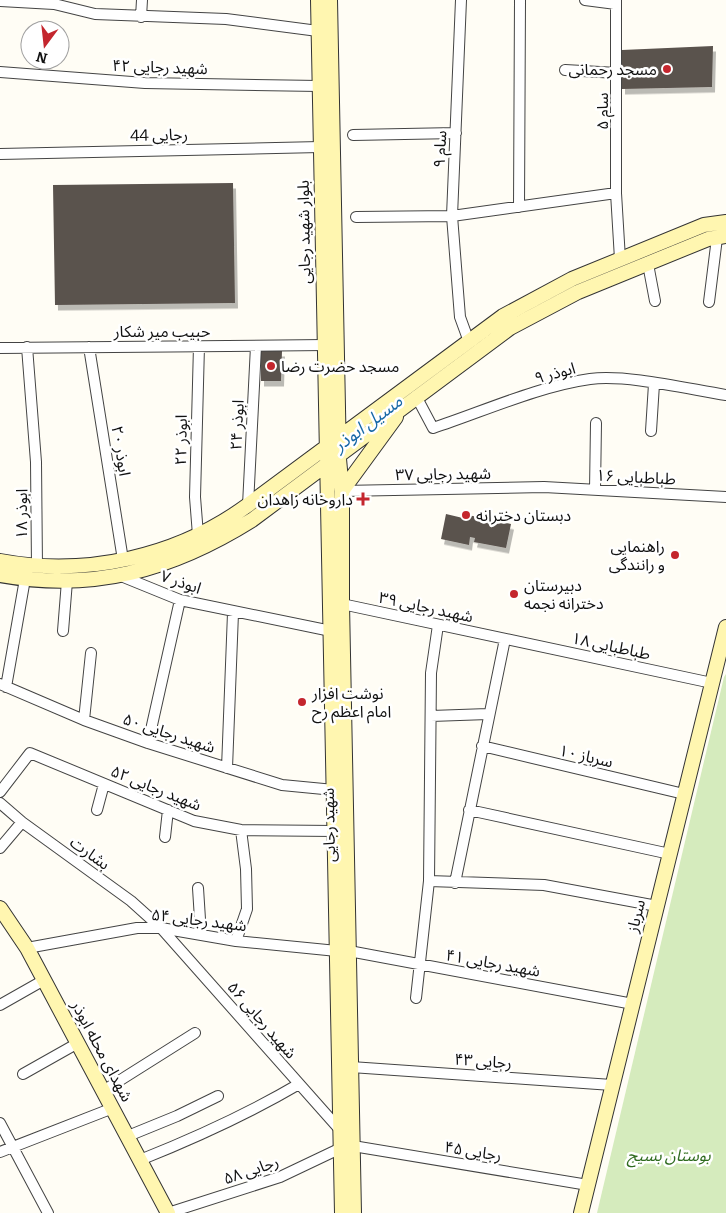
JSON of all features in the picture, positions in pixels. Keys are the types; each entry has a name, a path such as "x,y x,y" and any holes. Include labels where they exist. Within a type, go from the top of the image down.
{"street":[{"path":"141,18 142,0"},
{"name":"بلوار شهید رجایی","path":"318,0 328,463"},
{"name":"بلوار شهید رجایی","path":"330,0 338,437"},
{"name":"سام ۹","path":"461,0 452,216 460,317 468,339"},
{"path":"519,206 520,0"},
{"path":"585,0 616,2"},
{"path":"0,1 54,4 94,14 141,18 226,19 318,31"},
{"name":"سام ۵","path":"616,2 616,193 620,259"},
{"path":"565,70 617,74"},
{"name":"شهید رجایی ۴۲","path":"0,72 145,83 319,86"},
{"path":"353,135 456,133"},
{"name":"رجایی 44","path":"0,154 320,147"},
{"path":"356,217 452,216 616,193"},
{"path":"0,561 37,566 70,567 123,560 171,547 198,535 248,505 468,339 540,294 704,225 726,222"},
{"path":"0,575 24,579 67,581 121,576 176,560 217,542 252,520 477,351 546,307 708,239 721,237 709,302"},
{"path":"648,264 655,301"},
{"name":"حبیب میر شکار","path":"0,348 325,345"},
{"name":"ابوذر ۲۲","path":"198,535 195,497 199,346"},
{"name":"ابوذر ۲۴","path":"248,505 256,346"},
{"name":"ابوذر ۲۰","path":"89,347 123,560"},
{"name":"ابوذر ۱۸","path":"27,348 36,462 37,566"},
{"name":"ابوذر ۹","path":"411,400 433,428 559,386 590,379 613,378 726,395"},
{"path":"651,431 654,384"},
{"path":"342,491 411,400"},
{"path":"595,490 596,423"},
{"name":"شهید رجایی","path":"338,437 342,491 343,951 341,1132 347,1147 354,1213"},
{"name":"شهید رجایی","path":"328,463 335,831 351,1067 342,1213"},
{"name":"شهید رجایی ۳۷","path":"342,491 544,487"},
{"name":"طباطبایی ۱۶","path":"544,487 726,497"},
{"name":"ابوذر ۷","path":"121,576 180,600 331,631"},
{"path":"3,685 24,579"},
{"path":"63,631 67,581"},
{"path":"148,743 180,600"},
{"name":"شهید رجایی ۳۹","path":"342,604 505,639"},
{"path":"227,768 233,612"},
{"path":"416,998 429,881 431,673 438,625"},
{"name":"سرباز","path":"581,1213 725,634"},
{"path":"455,883 488,714 505,639"},
{"name":"طباطبایی ۱۸","path":"505,639 712,683"},
{"path":"84,720 91,653"},
{"name":"شهید رجایی ۵۰","path":"3,685 84,720 148,743 282,785 334,790"},
{"path":"431,716 488,714"},
{"name":"سرباز ۱۰","path":"482,746 684,794"},
{"name":"شهید رجایی ۵۲","path":"0,792 30,753 194,821 241,830 335,831"},
{"path":"97,810 104,784"},
{"name":"بشارت","path":"0,803 22,822 131,901 161,928"},
{"path":"165,837 168,810"},
{"path":"469,810 670,854"},
{"path":"0,848 22,822"},
{"path":"236,941 247,909 246,868 241,830"},
{"path":"429,881 544,885 657,906"},
{"path":"198,888 201,934"},
{"name":"شهدای محله ابوذر","path":"0,908 27,948 168,1213"},
{"name":"شهید رجایی ۵۴","path":"27,948 137,928 161,928 236,941 343,951"},
{"name":"شهید رجایی ۵۶","path":"161,928 341,1132"},
{"name":"شهید رجایی ۴۱","path":"343,951 633,1004"},
{"path":"0,1005 44,980"},
{"path":"103,1090 195,1033"},
{"path":"23,1074 78,1043"},
{"name":"رجایی ۴۳","path":"351,1067 612,1085"},
{"path":"140,1160 199,1136 263,1105 299,1084"},
{"path":"128,1136 178,1116 218,1096"},
{"path":"0,1152 12,1149 113,1108"},
{"path":"0,1124 48,1213"},
{"name":"رجایی ۴۵","path":"347,1147 588,1185"},
{"name":"رجایی ۵۸","path":"168,1213 280,1177 347,1147"}],"green space":[{"name":"بوستان بسیج","path":"726,674 726,1213 597,1213 724,677"}],"building":[{"name":"مسجد رحمانی","path":"713,46 712,87 622,89 622,50"},
{"path":"233,183 235,303 55,305 53,185"},
{"name":"مسجد حضرت رضا","path":"261,351 282,351 281,381 261,381"},
{"path":"446,514 467,519 468,515 511,524 506,548 474,542 475,538 470,537 469,545 441,539"}],"waterway":[{"name":"مسیل ابوذر","path":"539,304 607,271"},
{"name":"مسیل ابوذر","path":"474,345 526,310"},
{"name":"مسیل ابوذر","path":"224,529 258,506"},
{"name":"مسیل ابوذر","path":"105,571 137,563"},
{"name":"مسیل ابوذر","path":"0,567 26,572 70,574"}],"place":[{"name":"مسجد رحمانی","path":"667,69"},
{"name":"مسجد حضرت رضا","path":"271,366"},
{"name":"داروخانه زاهدان","path":"363,499"},
{"name":"دبستان دخترانه","path":"466,515"},
{"name":"راهنمایی و رانندگی","path":"675,555"},
{"name":"دبیرستان دخترانه نجمه","path":"514,594"},
{"name":"نوشت افزار امام اعظم رح","path":"302,702"}]}
